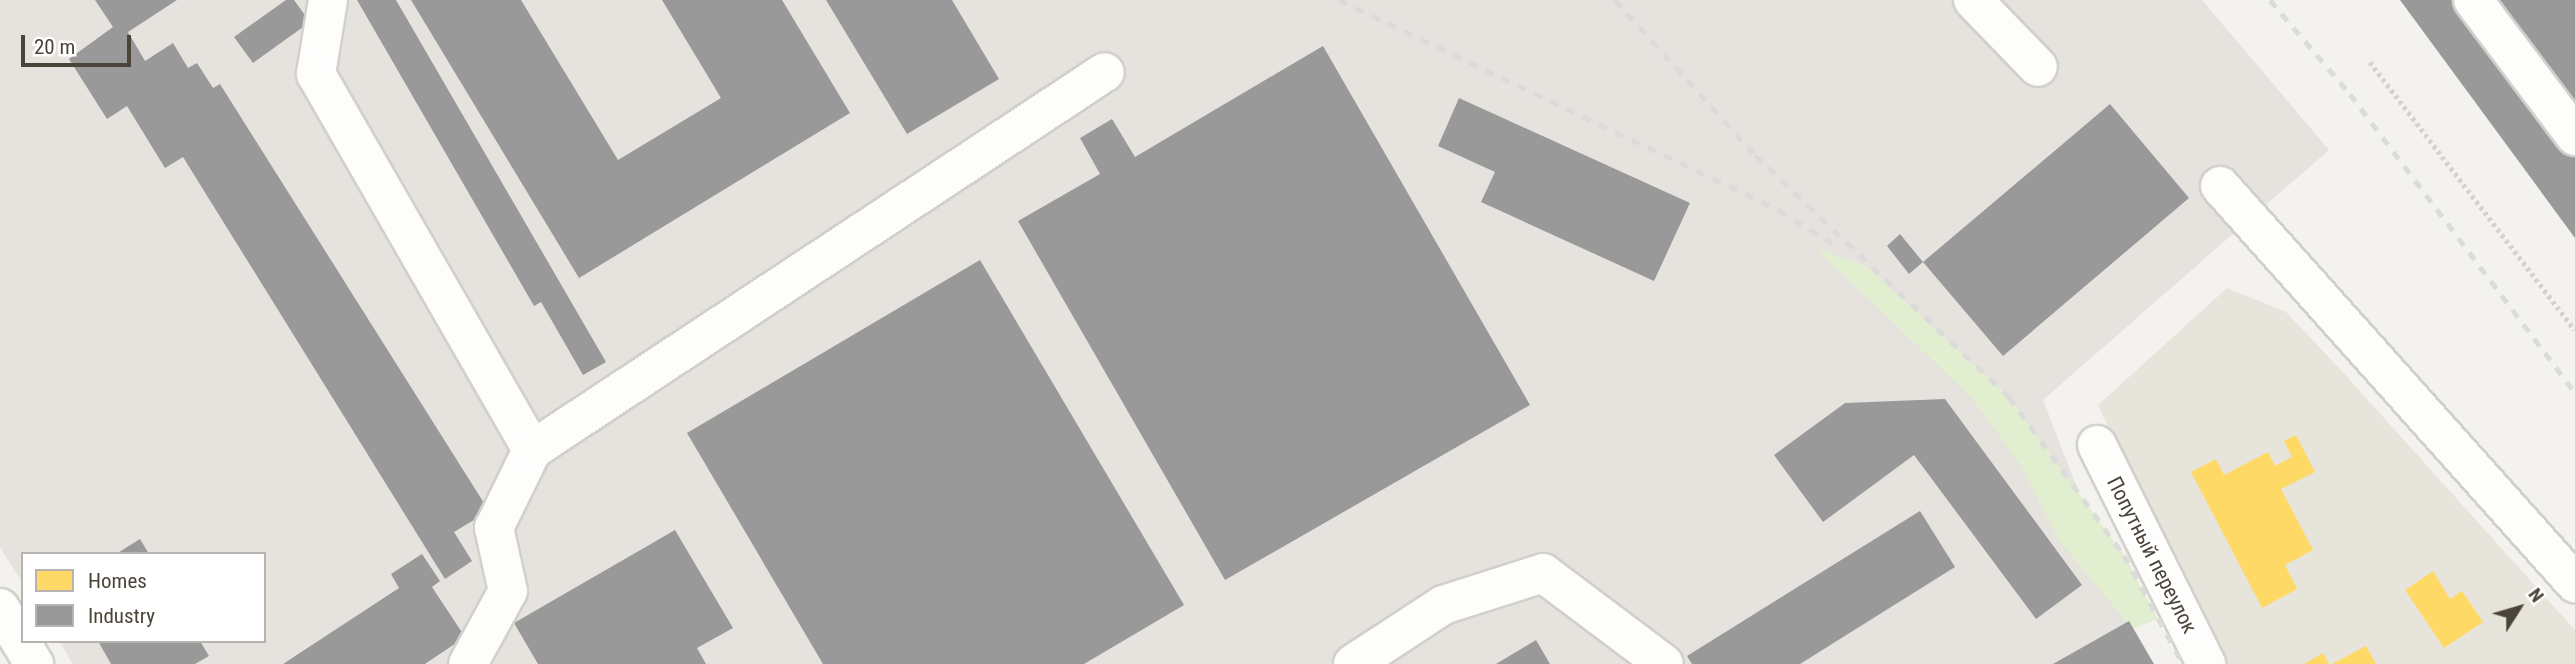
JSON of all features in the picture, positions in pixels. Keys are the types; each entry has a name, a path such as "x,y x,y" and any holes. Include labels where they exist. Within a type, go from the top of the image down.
{"street":[{"path":"328,0 316,74 532,450"},
{"path":"1973,0 2038,67"},
{"path":"2473,0 2575,136"},
{"path":"468,664 509,591 494,528 532,450 1105,72"},
{"path":"2220,186 2575,583"},
{"name":"Попутный переулок","path":"2097,445 2206,664"},
{"path":"1353,664 1443,605 1543,573 1651,648 1664,664"},
{"path":"0,608 21,643"},
{"path":"21,643 34,664"}],"path":[{"path":"2370,62 2575,330"}],"shaded area":[{"path":"0,0 2202,0 2329,150 2043,400 2132,629 2153,664 73,664 60,643 266,643 266,552 21,552 21,581 0,547"},
{"path":"2227,288 2286,312 2339,368 2575,630 2575,664 2222,664 2098,405"}],"green space":[{"path":"1816,249 1865,265 2009,397 2124,555 2158,619 2132,629 2058,539 2019,463 1971,397"}],"building: Homes":[{"path":"2296,435 2315,472 2281,489 2313,550 2285,565 2297,589 2262,608 2191,472 2216,459 2224,475 2268,452 2275,466 2292,457 2284,441"},
{"path":"2433,571 2450,599 2462,591 2483,622 2444,648 2405,590"},
{"path":"2366,646 2376,664 2332,664"},
{"path":"2323,653 2329,664 2304,664"}],"building: Industry":[{"path":"95,0 177,0 128,32 145,61 173,43 188,68 197,63 213,88 220,84 489,511 454,532 472,561 445,579 183,157 165,168 127,106 107,119 69,59 113,27"},
{"path":"286,0 294,0 310,22 253,63 234,37"},
{"path":"357,0 396,0 606,362 583,375 541,302 534,306"},
{"path":"411,0 521,0 618,160 721,98 662,0 782,0 850,113 579,278"},
{"path":"826,0 952,0 999,79 907,134"},
{"path":"2400,0 2460,0 2575,157 2575,238"},
{"path":"2493,0 2575,0 2575,108"},
{"path":"1323,46 1530,405 1225,580 1018,221 1100,174 1080,138 1112,119 1135,157"},
{"path":"1459,98 1690,203 1654,281 1481,202 1495,172 1438,146"},
{"path":"2110,104 2189,198 2003,356 1923,262"},
{"path":"1900,234 1923,262 1909,274 1887,246"},
{"path":"980,260 1184,605 1084,664 823,664 687,433"},
{"path":"1945,399 2082,585 2036,619 1914,455 1823,522 1774,455 1845,403"},
{"path":"1920,511 1955,567 1800,664 1692,664 1687,656"},
{"path":"675,530 733,628 697,648 706,664 538,664 514,623"},
{"path":"140,539 148,552 119,552"},
{"path":"422,554 440,581 432,587 465,637 425,664 283,664 399,588 391,574"},
{"path":"2129,621 2154,664 2053,664"},
{"path":"1536,640 1550,664 1496,664"},
{"path":"99,643 201,643 209,656 195,664 111,664"}],"railway":[{"path":"1339,0 1779,210 1839,248"},
{"path":"1615,0 1755,155 2009,397 2124,555 2183,664"},
{"path":"2270,0 2350,94 2575,393"}]}
